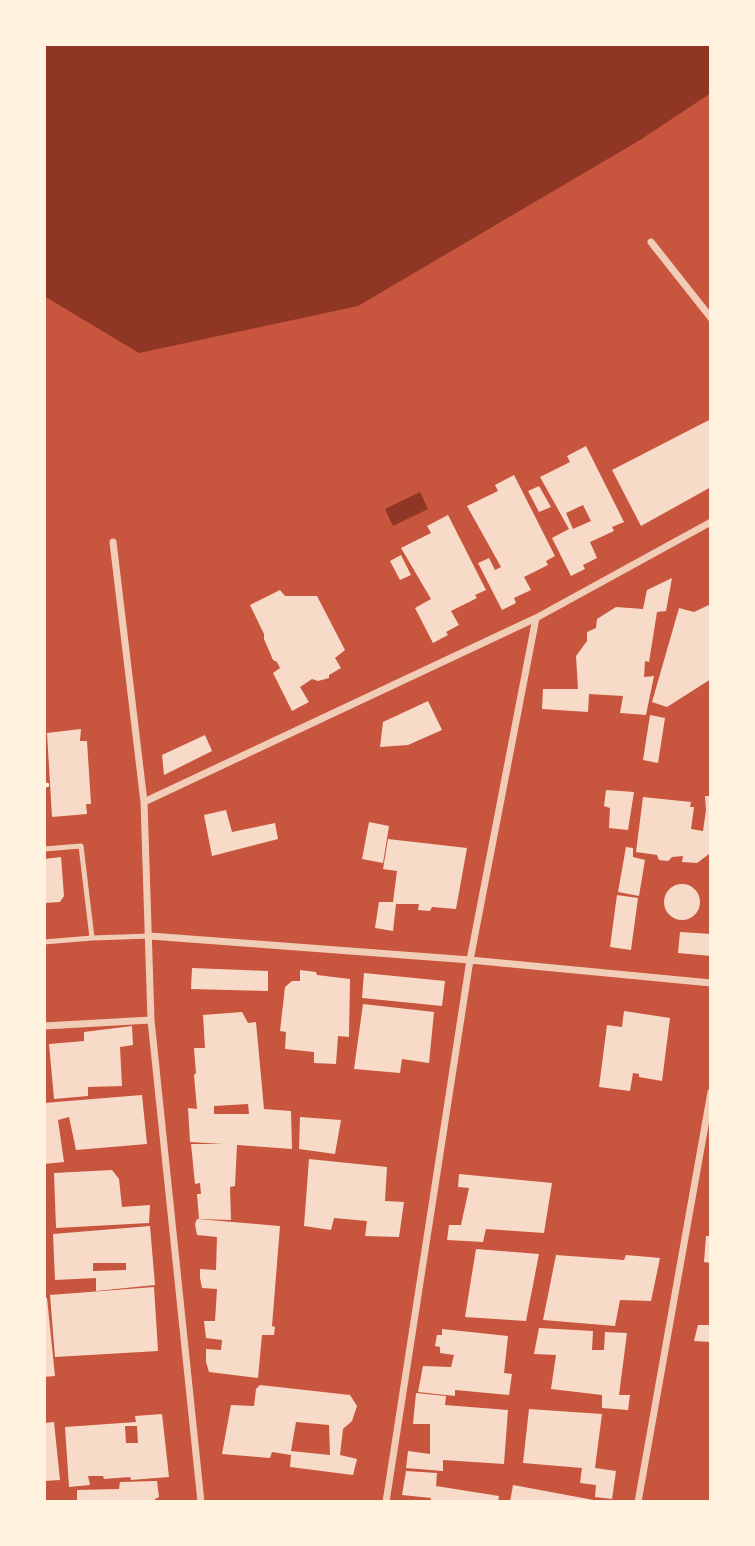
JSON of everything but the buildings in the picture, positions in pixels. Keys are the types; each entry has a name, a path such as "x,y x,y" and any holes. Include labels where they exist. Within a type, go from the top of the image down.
{"street":[{"path":"651,242 711,318"},
{"path":"144,802 536,618 711,522"},
{"path":"113,542 144,802 151,1020 201,1502"},
{"path":"386,1502 470,960 536,618"},
{"path":"150,936 470,960 711,983"},
{"path":"44,1026 151,1020"},
{"path":"638,1502 711,1092"}],"lane":[{"path":"44,849 81,846 92,937"},
{"path":"44,942 92,937 150,936"}],"shaded area":[{"path":"44,44 711,44 711,93 640,140 358,306 139,353 44,296"},
{"path":"420,492 428,509 393,526 385,509"}]}
